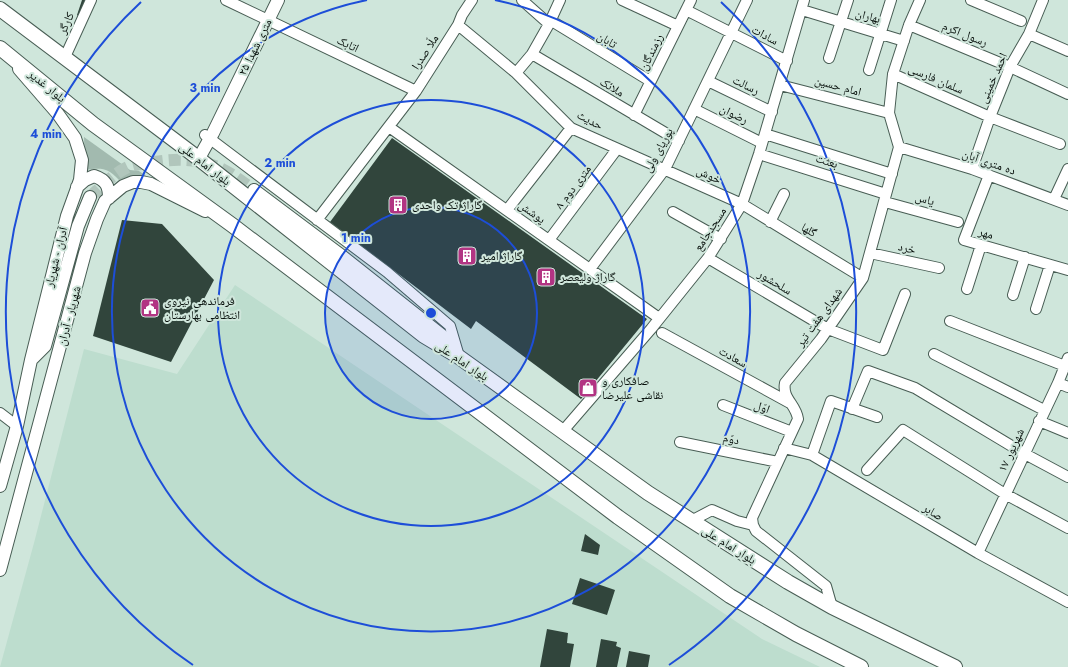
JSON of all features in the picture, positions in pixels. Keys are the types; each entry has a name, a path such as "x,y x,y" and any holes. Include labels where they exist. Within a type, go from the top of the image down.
{"highway":[{"name":"بلوار امام علی","path":"0,9 196,157 424,336 459,357 648,493 788,582 832,607 955,667"},
{"name":"بلوار غدیر","path":"2,50 93,124 232,225"},
{"path":"232,225 612,513 657,545 730,596 753,610 861,667"},
{"path":"898,640 938,667"}],"main road":[{"name":"۲۵ متری شهدا","path":"265,19 269,0"},
{"name":"۲۵ متری شهدا","path":"196,157 208,137 265,19 278,0"},
{"name":"آدران - شهریار","path":"0,486 17,426 31,360 67,216 80,180 82,160 75,138 58,114 2,50"},
{"path":"77,187 85,180 94,176 105,181 108,185 109,198"},
{"name":"شهریار - آدران","path":"0,570 85,253 105,201 123,186 134,182 141,182 151,184 179,197 232,225"},
{"path":"254,190 338,253 444,337 459,357"},
{"path":"31,360 45,346 78,226 90,197"}],"street":[{"name":"کارگر","path":"65,58 91,0"},
{"name":"اتابک","path":"226,0 416,91"},
{"name":"ملّا صدرا","path":"317,220 390,127 416,91 472,0"},
{"name":"تابان","path":"522,0 550,22 650,81"},
{"path":"458,25 516,74 532,54 550,22 560,0"},
{"path":"622,0 678,26"},
{"name":"رزمندگان","path":"634,115 691,0"},
{"name":"پوریای ولی","path":"590,269 665,169 747,0"},
{"path":"829,58 848,0"},
{"path":"869,70 891,0"},
{"path":"900,147 889,113 893,74 909,25 920,0"},
{"path":"971,0 1021,21"},
{"name":"احمد خمینی","path":"972,169 990,117 1010,67 1029,34 1042,0"},
{"name":"بهاران","path":"803,5 842,22 904,41"},
{"name":"مسجدجامع","path":"562,432 708,258 742,204 772,112 803,5"},
{"name":"سادات","path":"686,10 787,61"},
{"name":"رسول اکرم","path":"909,25 1010,67 1068,94"},
{"path":"1029,34 1068,51"},
{"name":"ملائک","path":"532,54 679,141"},
{"name":"حدیث","path":"516,74 571,128 665,169"},
{"name":"سلمان فارسی","path":"893,74 990,117 1060,144"},
{"name":"رسالت","path":"708,81 772,112"},
{"name":"امام حسین","path":"780,85 889,113"},
{"name":"رضوان","path":"694,109 763,138 892,174"},
{"name":"پوشش","path":"390,127 659,318"},
{"path":"507,210 571,128"},
{"path":"208,137 387,272 450,326 459,357"},
{"name":"ده متری آبان","path":"900,147 972,169 1068,205"},
{"name":"شهدای هفت تیر","path":"753,525 752,518 798,419 797,412 783,390 784,383 828,329 863,278 900,147"},
{"name":"۸ متری دوم","path":"549,240 617,149"},
{"name":"بعثت","path":"759,154 886,198"},
{"name":"خوش","path":"665,169 742,204"},
{"path":"1054,199 1068,169"},
{"name":"مهر","path":"989,175 964,240 1068,270"},
{"path":"770,222 784,194"},
{"name":"یاس","path":"886,198 958,222"},
{"name":"گلها","path":"742,204 863,278"},
{"path":"674,212 721,239"},
{"path":"967,289 981,244"},
{"name":"خرد","path":"870,252 939,268"},
{"name":"سلحشور","path":"708,258 828,329 883,350 905,294"},
{"path":"1013,295 1025,258"},
{"path":"1036,309 1050,265"},
{"path":"950,321 1066,362"},
{"name":"سعادت","path":"662,333 791,404"},
{"path":"934,354 1044,410"},
{"name":"۱۷ شهریور","path":"978,553 1058,383 1066,362"},
{"path":"852,409 868,371 915,388 1025,454 1068,477"},
{"path":"1058,383 1068,387"},
{"path":"812,455 831,401 877,417"},
{"name":"اوّل","path":"723,405 792,432"},
{"path":"0,413 17,426"},
{"path":"1039,421 1068,433"},
{"path":"867,470 904,430 1005,494 1068,528"},
{"name":"دوّم","path":"680,442 778,462"},
{"name":"صابر","path":"784,448 812,455 978,553 1068,602"},
{"path":"691,521 712,510 737,521 753,525 756,531 826,586 832,607"}],"shaded area":[{"path":"84,137 130,170 139,171 155,182 128,177 119,180 104,169 85,170"},
{"path":"235,285 762,639 820,667 0,667 34,543 84,349 177,374"}],"building":[{"path":"82,0 86,0 78,16 77,15"},
{"path":"392,138 647,319 581,399 476,321 471,329 330,222"},
{"name":"فرماندهی نیروی انتظامی بهارستان","path":"122,220 162,224 214,280 171,362 93,336"},
{"path":"585,534 600,545 598,555 581,551"},
{"path":"580,578 615,590 607,615 572,604"},
{"path":"547,629 568,633 567,643 574,644 570,667 540,667"},
{"path":"601,639 617,642 616,646 621,648 617,667 596,667"},
{"path":"629,651 650,655 648,667 626,667"}],"tunnel":[{"path":"90,197 113,177 128,167 172,160 190,160 216,166 232,174 254,190"}],"place":[{"name":"گاراژ تک واحدی","path":"398,205"},
{"name":"گاراژ امیر","path":"467,256"},
{"name":"گاراژ ولیعصر","path":"546,277"},
{"name":"فرماندهی نیروی انتظامی بهارستان","path":"150,308"},
{"name":"صافکاری و نقاشی عليرضا","path":"588,388"}]}
